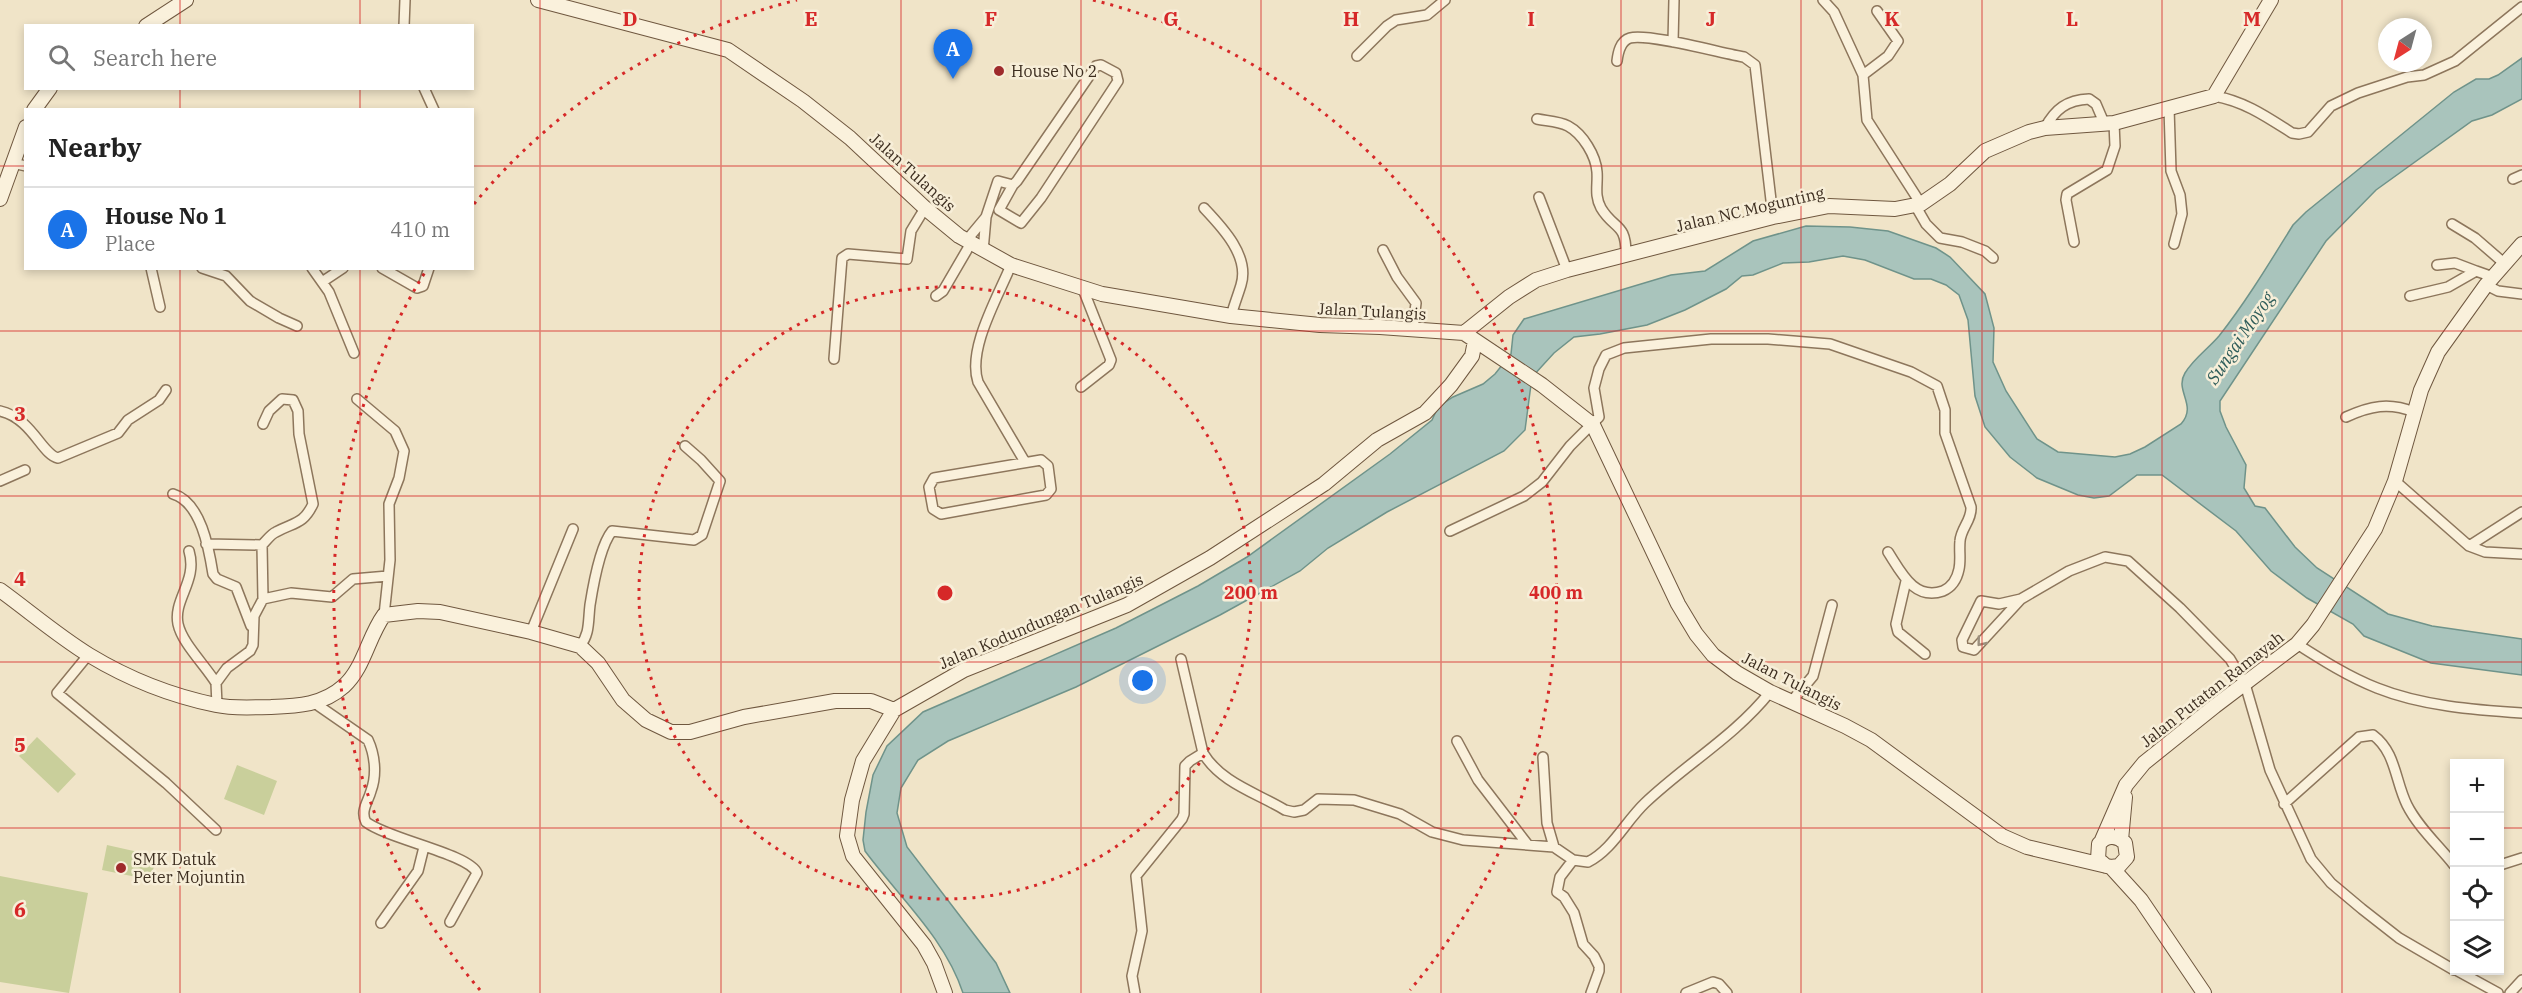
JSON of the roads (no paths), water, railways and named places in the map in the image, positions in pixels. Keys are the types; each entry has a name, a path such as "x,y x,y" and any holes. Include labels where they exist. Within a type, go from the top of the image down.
{"main road":[{"path":"149,24 186,0"},
{"name":"Jalan Tulangis","path":"538,0 728,50 803,100 850,138 925,208 968,242 1011,265 1083,289 1138,301 1231,316 1320,326 1413,329 1470,337 1542,385 1593,426 1678,604 1696,634 1713,655 1737,673 1770,692 1872,740 2002,836 2027,847 2108,867"},
{"path":"2214,96 2271,0"},
{"path":"35,108 49,90"},
{"name":"Jalan NC Mogunting","path":"1470,337 1509,297 1536,280 1626,254 1773,217 1829,206 1895,209 1918,204 1950,184 1985,151 2029,132 2045,128 2110,124 2214,96"},
{"path":"0,199 24,133"},
{"name":"Jalan Putatan Ramayah","path":"2100,842 2126,785 2144,764 2297,644 2313,625 2374,529 2395,481 2414,412 2438,352 2490,281 2522,244"},
{"name":"Jalan Kodundungan Tulangis","path":"945,993 934,963 924,945 853,856 847,836 852,800 864,760 894,710 964,670 1126,605 1210,558 1324,484 1377,440 1425,413 1451,385 1472,356 1470,337"},
{"path":"0,590 88,654 130,676 164,690 217,705 264,707 316,704 338,691 350,679 384,610 418,610 585,639 623,700 646,720 671,732 690,732 771,711 835,701 871,701 894,710"},
{"path":"2121,840 2126,785"},
{"path":"2065,855 2112,836 2121,840 2127,848 2125,860 2141,900"},
{"path":"2100,842 2098,859 2141,900 2204,993"},
{"path":"2108,867 2119,866 2125,860"}],"street":[{"path":"404,24 405,0"},
{"path":"1357,56 1396,20 1427,15 1445,0"},
{"path":"1673,42 1674,0"},
{"path":"1823,0 1834,12 1863,75 1867,120 1918,204 1926,224 1940,238 1985,251 1993,258"},
{"path":"2214,96 2230,99 2252,108 2292,133 2308,132 2331,106 2358,93 2424,75 2455,61 2522,7"},
{"path":"1863,75 1888,56 1898,41 1877,11"},
{"path":"1617,61 1623,43 1630,38 1658,39 1744,57 1755,65 1773,217"},
{"path":"1101,65 1116,73 1118,81 1041,198 1021,223 999,210 1013,185 1096,66 1101,65"},
{"path":"425,90 433,108"},
{"path":"2045,128 2051,115 2061,106 2089,99 2096,104 2110,124 2115,146 2107,170 2103,175 2067,194 2066,200 2074,242"},
{"path":"2169,108 2171,171 2180,195 2182,214 2174,244"},
{"path":"1537,118 1570,127 1582,138 1593,157 1597,172 1596,195 1602,210 1623,230 1626,254"},
{"path":"983,251 986,217 998,181 1013,185"},
{"path":"1539,197 1567,270"},
{"path":"834,359 842,258 848,254 907,259 911,231 925,208"},
{"path":"1204,208 1223,229 1234,246 1243,274 1231,316"},
{"path":"936,296 943,291 968,242 986,217"},
{"path":"2452,224 2475,238 2505,264"},
{"path":"1383,250 1397,277 1416,303 1413,329"},
{"path":"2437,265 2455,263 2476,271 2490,281 2498,291 2522,294"},
{"path":"1011,265 977,346 974,372 1025,462"},
{"path":"151,270 160,307"},
{"path":"313,270 322,282 354,353"},
{"path":"322,282 340,270"},
{"path":"386,270 417,288 423,286 428,270"},
{"path":"2410,296 2448,288 2476,271"},
{"path":"228,272 256,305 297,326"},
{"path":"1081,387 1109,365 1112,360 1083,289"},
{"path":"1450,531 1531,492 1542,482 1570,446 1593,426 1599,417 1594,387 1599,369 1606,356 1624,348 1711,339 1768,339 1830,344 1911,372 1938,386 1945,410 1945,433 1971,507 1971,516 1962,531 1959,569 1955,582 1948,589 1935,594 1918,591 1906,581 1888,552"},
{"path":"0,411 10,413 23,421 47,451 54,458 58,458 118,433 128,420 159,400 166,390"},
{"path":"206,544 262,545 275,532 287,529 303,520 313,504 299,434 296,405 292,400 282,399 269,411 263,424"},
{"path":"357,399 395,431 404,451 399,478 389,504 388,576 384,610"},
{"path":"2346,417 2366,408 2385,405 2401,407 2414,412"},
{"path":"585,639 598,569 612,531 694,540 702,536 720,481 685,446"},
{"path":"1025,462 1045,462 1052,489 1050,493 941,514 936,513 933,509 929,487 934,478 1025,462"},
{"path":"0,481 25,470"},
{"path":"2395,481 2469,546 2484,552 2522,554"},
{"path":"173,494 186,500 192,509 206,544 213,574 217,579 232,585 239,591 252,628"},
{"path":"2469,546 2522,512"},
{"path":"532,629 573,529"},
{"path":"216,683 227,668 250,651 256,608 263,599 262,545"},
{"path":"189,551 191,575 179,604 178,626 182,636 216,683 217,705"},
{"path":"2021,599 1999,604 1981,601 1962,640 1963,647 1974,650 2021,599 2088,562 2105,557 2128,561 2210,637 2230,659 2245,684 2270,770 2311,859 2331,883 2399,938 2450,967"},
{"path":"263,599 291,594 332,597 353,579 388,576"},
{"path":"1906,581 1896,624 1898,632 1925,654"},
{"path":"1999,604 2004,616"},
{"path":"1791,702 1813,676 1832,605"},
{"path":"2297,644 2350,675 2377,688 2399,695 2479,709 2522,713"},
{"path":"88,654 57,693 166,783 216,830"},
{"path":"1181,659 1203,753 1217,772 1285,810 1294,812 1304,810 1318,799 1344,798 1400,814 1432,832 1463,840 1554,847 1573,860 1588,862 1606,850 1644,803 1743,721 1770,692"},
{"path":"316,704 368,740 371,746 374,780 363,813 366,822 397,838 469,863 477,873 450,922"},
{"path":"2284,804 2359,737 2373,735 2380,740 2393,760 2408,807 2450,860"},
{"path":"1457,741 1478,780 1528,845"},
{"path":"1135,993 1132,976 1142,931 1136,876 1185,814 1185,766 1203,753"},
{"path":"1543,758 1547,823 1554,847"},
{"path":"381,923 418,871 424,847"},
{"path":"2504,863 2522,858"},
{"path":"1573,860 1560,877 1557,892 1564,897 1575,913 1583,944 1594,956 1599,966 1591,993"},
{"path":"2465,975 2498,993"},
{"path":"2510,993 2522,980"},
{"path":"1686,993 1713,982 1719,984 1727,993"}],"water":[{"name":"Sungai Moyog","path":"2522,58 2522,99 2492,115 2472,121 2376,190 2326,241 2220,401 2220,411 2246,465 2244,488 2255,506 2265,508 2295,547 2317,568 2388,614 2432,626 2522,639 2522,675 2431,663 2364,636 2353,624 2307,598 2271,571 2236,531 2162,475 2137,475 2109,496 2094,498 2078,495 2037,478 2010,457 1985,427 1975,396 1968,320 1959,295 1946,285 1931,279 1914,279 1865,260 1843,256 1809,262 1783,263 1753,275 1742,276 1726,289 1685,310 1647,325 1574,337 1554,353 1532,377 1525,430 1504,451 1387,512 1328,548 1300,571 1220,615 1076,687 948,741 918,760 901,788 897,813 907,847 996,963 1010,993 963,993 945,954 933,936 865,851 863,840 873,775 887,746 923,712 1116,628 1198,586 1247,557 1390,454 1432,420 1438,407 1453,397 1483,384 1495,374 1511,354 1513,335 1524,319 1671,275 1705,271 1753,241 1806,226 1888,231 1936,248 1950,257 1985,294 1994,328 1993,362 2006,391 2037,439 2058,452 2115,457 2130,454 2181,424 2186,417 2187,404 2182,386 2185,373 2229,323 2293,225 2454,92 2476,79 2489,79 2498,75"}],"place":[{"name":"House No 2","path":"999,71"},
{"name":"House No 1","path":"953,79"},
{"name":"SMK Datuk Peter Mojuntin","path":"121,868"}]}
